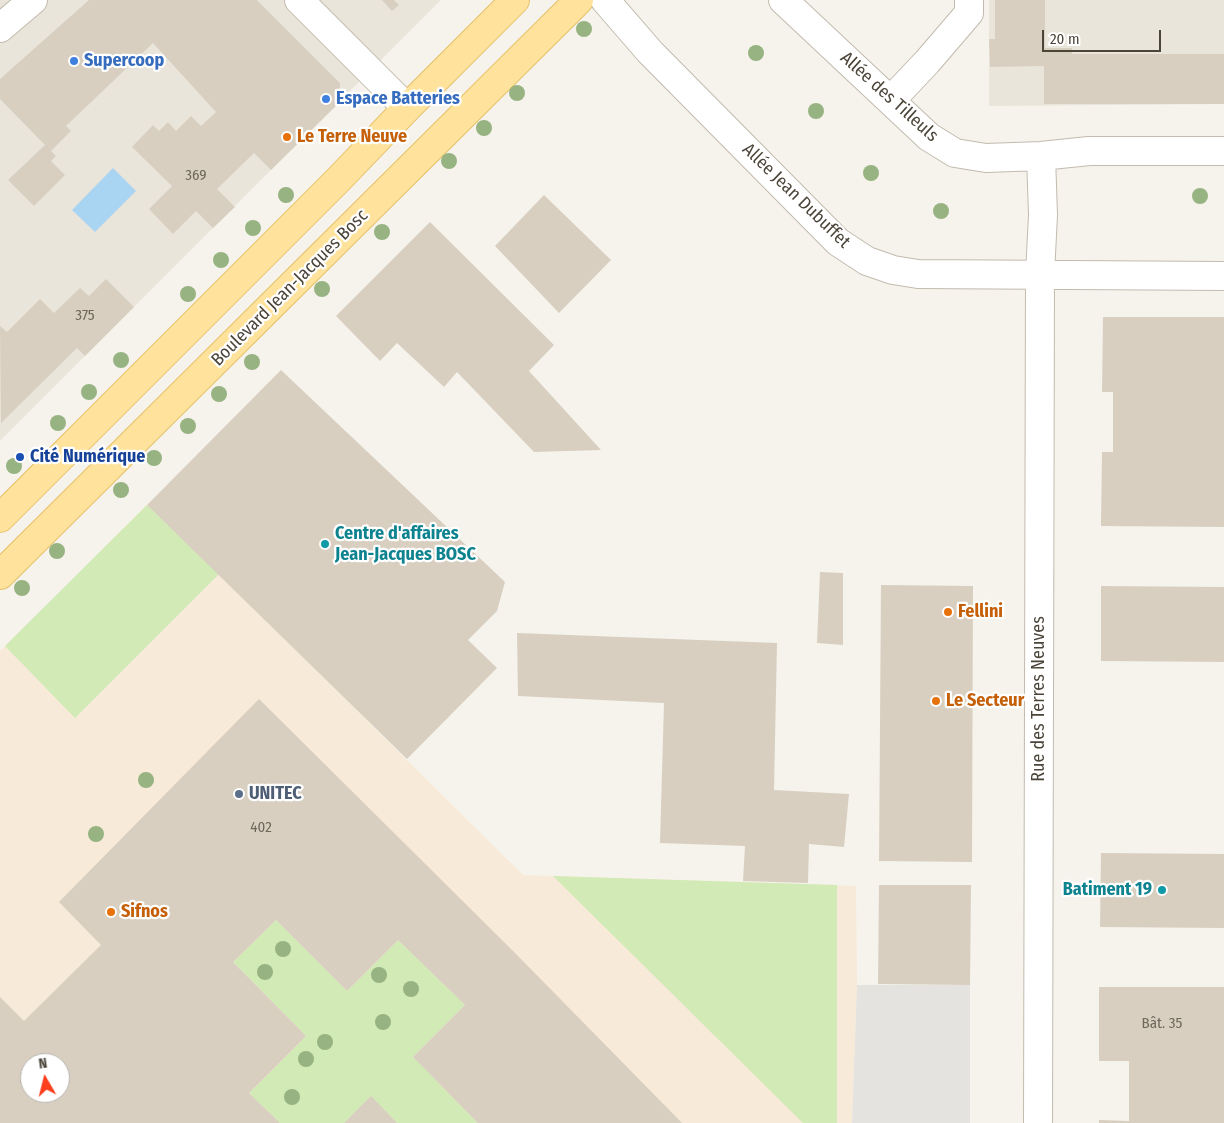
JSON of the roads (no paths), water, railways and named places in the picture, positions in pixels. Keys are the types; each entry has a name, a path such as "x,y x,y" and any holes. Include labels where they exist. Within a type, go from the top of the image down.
{"main road":[{"path":"0,518 340,179 407,108 515,0"},
{"name":"Boulevard Jean-Jacques Bosc","path":"0,574 579,0"}],"street":[{"path":"0,28 33,0"},
{"path":"299,0 407,108"},
{"name":"Allée Jean Dubuffet","path":"605,0 650,52 838,242 867,261 893,270 918,274 1224,276"},
{"name":"Allée des Tilleuls","path":"783,0 929,137 955,153 986,158 1041,156"},
{"path":"891,100 969,13 969,0"},
{"path":"1041,156 1089,151 1224,151"},
{"name":"Rue des Terres Neuves","path":"1038,1123 1040,274 1043,215 1041,156"}],"water":[{"path":"113,168 136,191 95,232 72,210"}],"place":[{"name":"Supercoop","path":"74,61"},
{"name":"Espace Batteries","path":"326,99"},
{"name":"Le Terre Neuve","path":"287,137"},
{"name":"Cité Numérique","path":"20,457"},
{"name":"Centre d'affaires Jean-Jacques BOSC","path":"325,544"},
{"name":"Fellini","path":"948,612"},
{"name":"Le Secteur","path":"936,701"},
{"name":"UNITEC","path":"239,794"},
{"name":"Batiment 19","path":"1162,890"},
{"name":"Sifnos","path":"111,912"}]}
